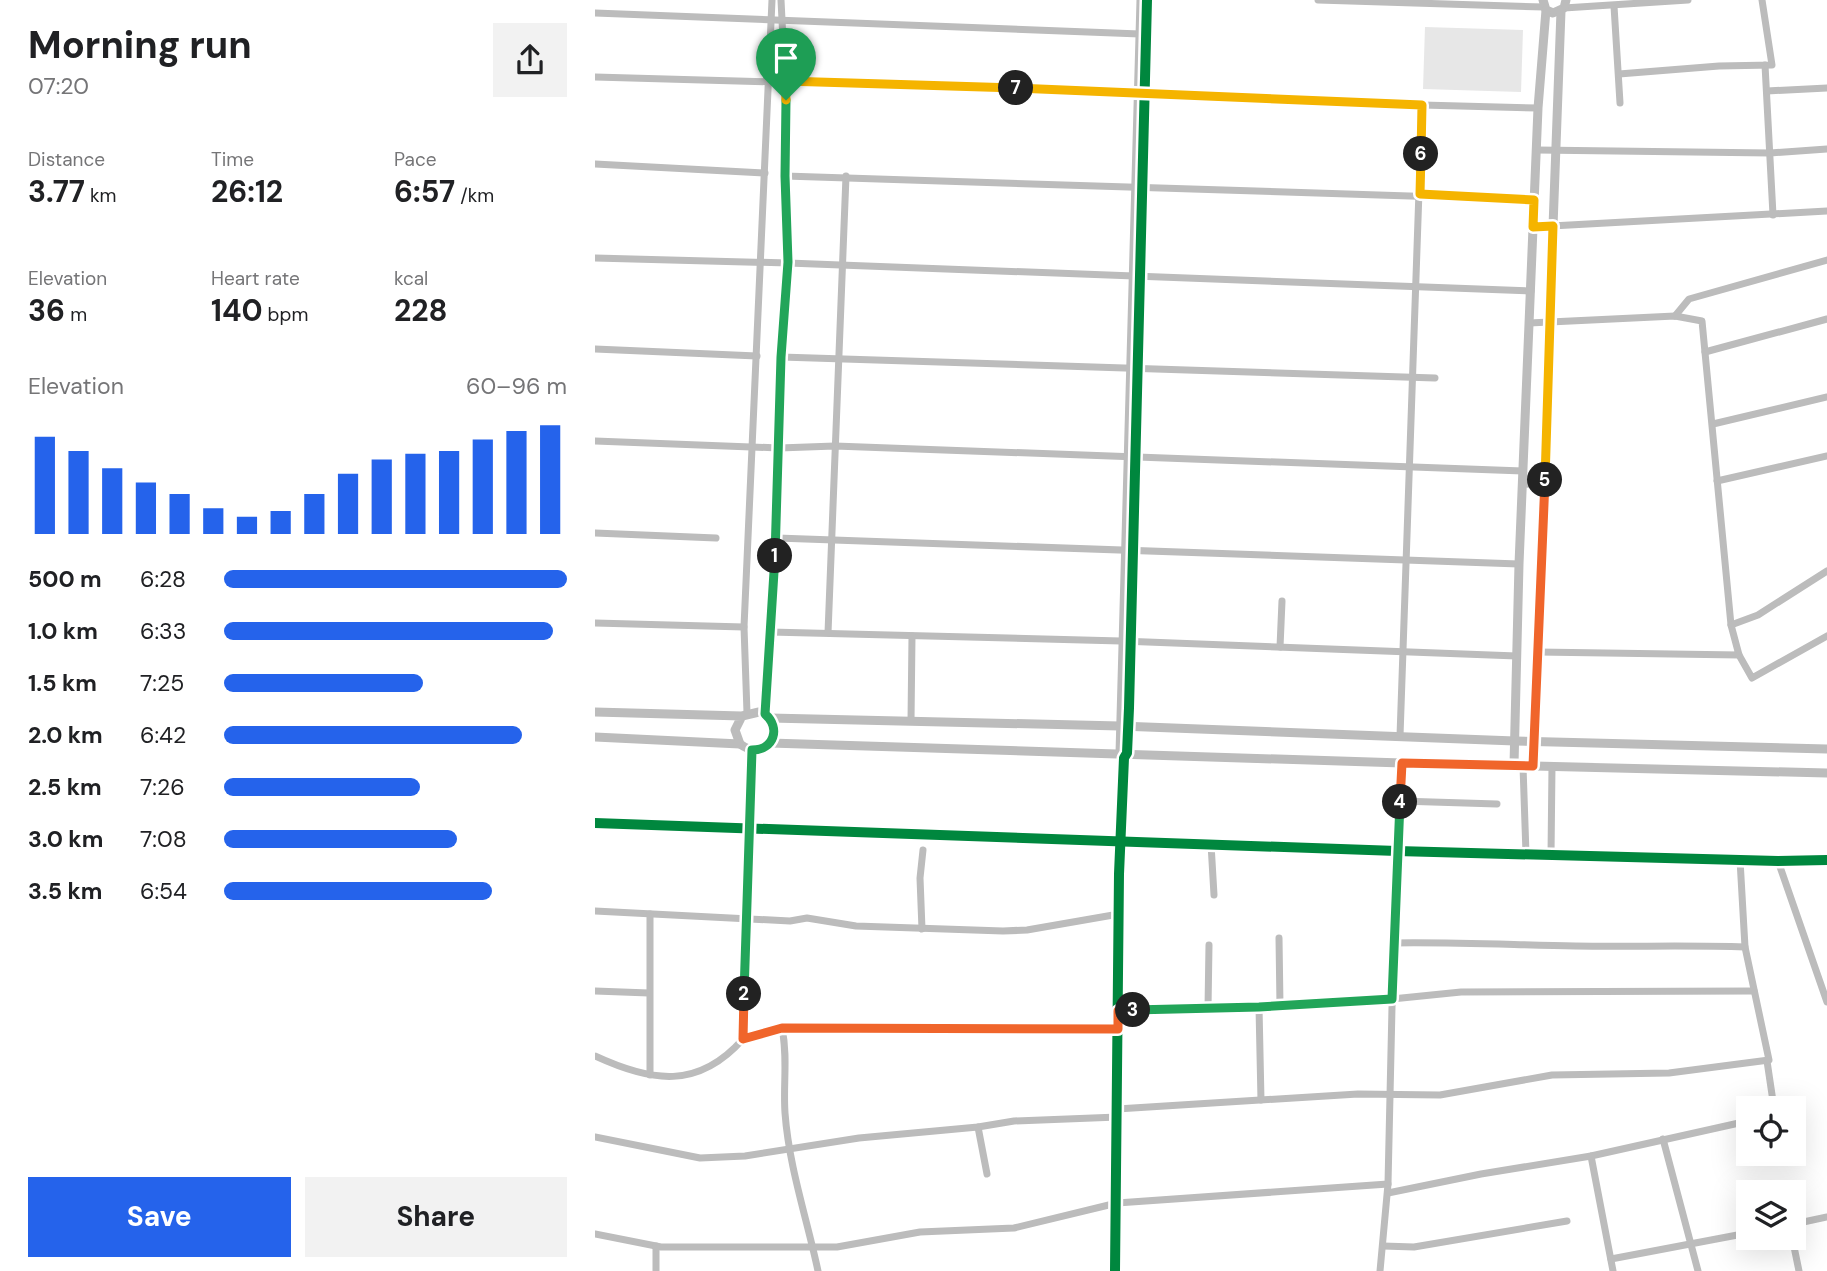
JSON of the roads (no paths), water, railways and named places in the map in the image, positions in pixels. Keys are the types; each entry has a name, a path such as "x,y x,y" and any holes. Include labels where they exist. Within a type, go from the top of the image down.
{"main road":[{"path":"1544,5 1553,13 1564,6"},
{"path":"1523,766 1515,741 1519,564 1544,5"},
{"path":"1523,766 1533,741 1538,652 1556,151 1564,6"},
{"path":"1523,483 1544,484"},
{"path":"595,712 745,715 759,712 767,716 1827,750"},
{"path":"740,744 735,730 745,715"},
{"path":"767,716 775,731 770,743"},
{"path":"595,737 740,744 752,750 759,750 770,743 1827,773 1827,767"}],"street":[{"path":"745,715 744,627 772,0"},
{"path":"767,716 777,538 781,357 788,262 781,0"},
{"path":"1115,1271 1119,914 1139,186 1140,0"},
{"path":"1141,93 1147,0"},
{"path":"1318,0 1544,5"},
{"path":"1564,6 1614,6 1688,0"},
{"path":"1619,74 1719,66 1772,65 1762,0"},
{"path":"1614,6 1620,103"},
{"path":"595,13 1140,34"},
{"path":"1765,65 1773,215"},
{"path":"595,76 1538,108"},
{"path":"1767,91 1827,88"},
{"path":"1400,736 1422,105"},
{"path":"1537,150 1770,153 1827,149"},
{"path":"595,164 765,173"},
{"path":"785,176 1420,194 1534,200"},
{"path":"828,633 846,176"},
{"path":"1533,227 1827,211"},
{"path":"595,258 788,262 1531,290"},
{"path":"1675,316 1689,299 1827,260"},
{"path":"1529,323 1675,316 1702,321 1731,625 1739,655 1752,678 1827,636"},
{"path":"1706,352 1827,319"},
{"path":"595,349 757,356"},
{"path":"781,357 1435,378"},
{"path":"1713,424 1827,397"},
{"path":"595,441 779,448 835,446 1523,471"},
{"path":"1717,481 1827,456"},
{"path":"595,533 716,538"},
{"path":"777,538 1519,564"},
{"path":"1731,625 1758,615 1827,571"},
{"path":"1280,647 1282,601"},
{"path":"595,623 744,627"},
{"path":"770,632 1126,641 1517,656"},
{"path":"911,721 912,636"},
{"path":"1538,652 1739,655"},
{"path":"743,1039 752,750"},
{"path":"1380,1271 1388,1189 1393,943 1402,763"},
{"path":"1523,766 1526,854"},
{"path":"1551,855 1552,766"},
{"path":"1400,801 1497,804"},
{"path":"595,823 1397,851 1827,860"},
{"path":"1211,844 1214,895"},
{"path":"922,929 920,878 923,850"},
{"path":"1740,860 1745,947 1769,1060 1771,1096"},
{"path":"1778,861 1827,1002"},
{"path":"595,911 790,921 807,918 856,926 922,929 1027,930 1119,914"},
{"path":"650,914 650,1075"},
{"path":"1279,938 1280,1006"},
{"path":"1393,943 1745,947"},
{"path":"1208,1008 1209,945"},
{"path":"595,991 649,993"},
{"path":"1118,1011 1280,1006 1461,992 1754,991"},
{"path":"1259,1007 1261,1100"},
{"path":"595,1056 621,1068 669,1077 710,1068 743,1039 782,1028 1118,1029"},
{"path":"782,1028 787,1050 785,1112 790,1150 818,1271"},
{"path":"595,1137 700,1158 790,1150 859,1138 1014,1121 1358,1094 1440,1095 1552,1075 1669,1073 1767,1061"},
{"path":"595,1234 656,1246 837,1247 921,1232 1014,1228 1117,1203 1388,1189 1591,1156 1736,1124"},
{"path":"978,1127 987,1174"},
{"path":"1663,1139 1698,1271"},
{"path":"1591,1156 1613,1271"},
{"path":"1806,1221 1827,1217"},
{"path":"1383,1246 1414,1247 1567,1220"},
{"path":"1611,1259 1736,1236"},
{"path":"656,1246 656,1271"},
{"path":"1795,1250 1799,1271"}]}
